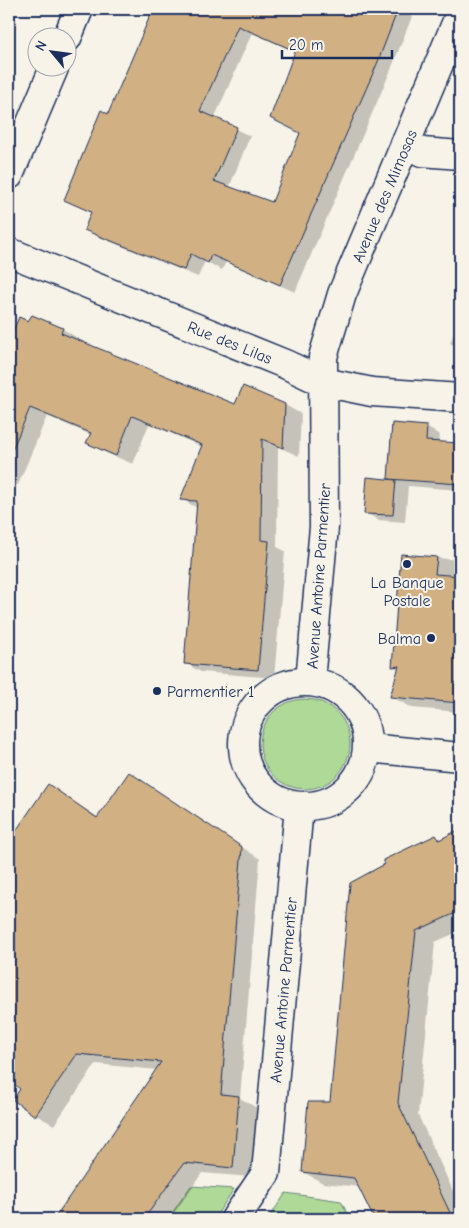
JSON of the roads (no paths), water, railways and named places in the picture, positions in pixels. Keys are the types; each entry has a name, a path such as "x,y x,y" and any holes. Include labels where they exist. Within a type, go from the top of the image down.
{"street":[{"path":"71,28 80,9"},
{"name":"Avenue des Mimosas","path":"323,382 323,357 342,294 460,14"},
{"path":"9,175 50,78"},
{"path":"405,144 422,152 460,155"},
{"name":"Rue des Lilas","path":"9,252 285,364 323,382 372,392 460,398"},
{"name":"Avenue Antoine Parmentier","path":"310,681 324,527 323,382"},
{"path":"310,681 334,688 353,703 364,724 368,748 363,767 352,785 338,798 319,805 299,807 283,803 269,796 257,785 248,772 243,756 242,740 246,720 256,703 272,690 291,682 310,681"},
{"path":"368,748 460,757"},
{"name":"Avenue Antoine Parmentier","path":"234,1219 266,1173 299,807"}],"place":[{"name":"La Banque Postale","path":"407,564"},
{"name":"Balma","path":"431,638"},
{"name":"Parmentier 1","path":"157,691"}]}
